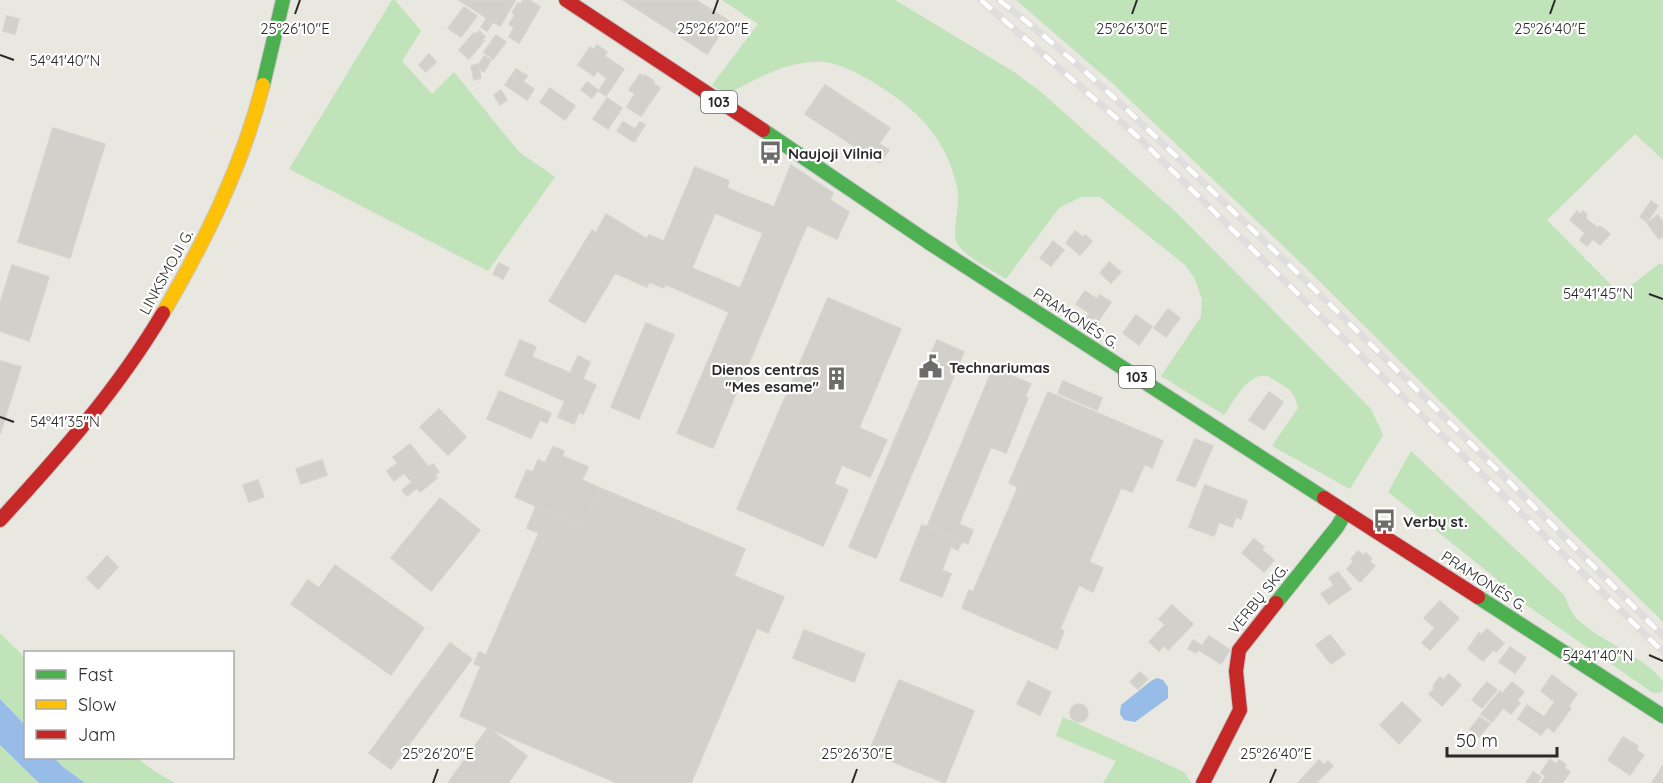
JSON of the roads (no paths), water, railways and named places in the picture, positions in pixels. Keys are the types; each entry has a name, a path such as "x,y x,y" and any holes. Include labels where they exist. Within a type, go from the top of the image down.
{"main road":[{"name":"LINKSMOJI G.","path":"0,520 84,424 116,382 154,327 213,222 244,148 267,77 283,0"},
{"name":"PRAMONĖS G.","path":"566,0 928,242 1663,716"},
{"name":"VERBŲ SKG.","path":"1203,783 1240,710 1236,671 1239,650 1337,527 1346,512"}],"water":[{"path":"1157,678 1163,680 1168,687 1168,698 1135,722 1124,720 1120,714 1121,705"},
{"path":"0,699 24,724 24,759 55,759 85,783 39,783 0,745"}],"railway":[{"path":"981,0 1137,136 1663,652"},
{"path":"999,0 1062,51 1181,161 1399,373 1663,636"}],"place":[{"name":"Naujoji Vilnia","path":"770,153"},
{"name":"Technariumas","path":"931,367"},
{"name":"Dienos centras \"Mes esame\"","path":"837,378"},
{"name":"Verbų st.","path":"1385,521"}]}
